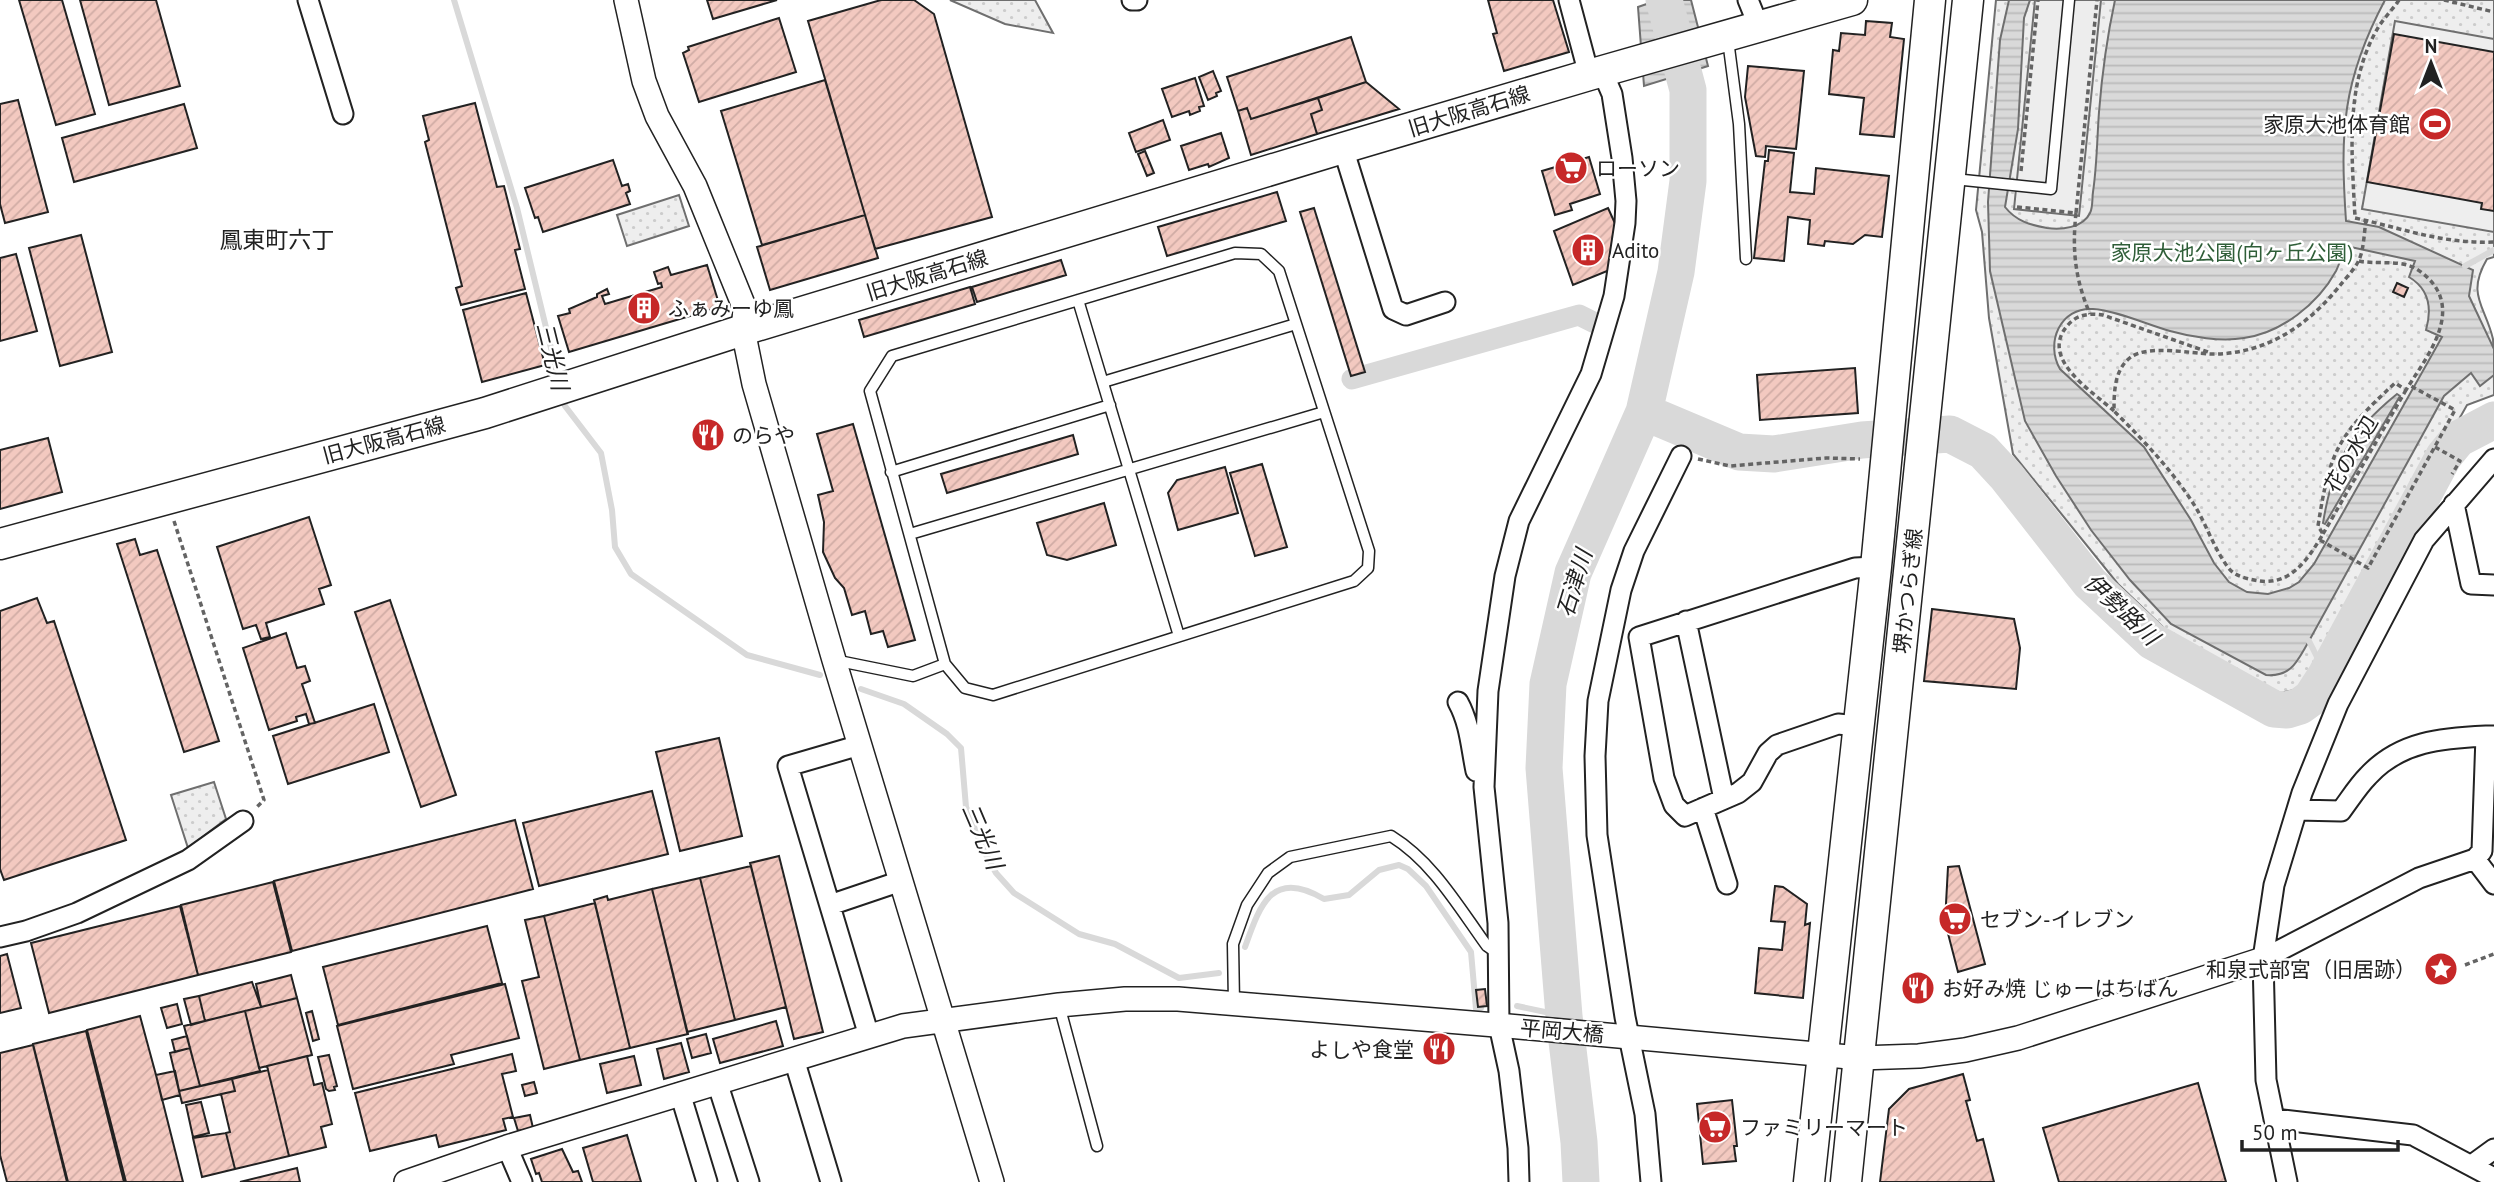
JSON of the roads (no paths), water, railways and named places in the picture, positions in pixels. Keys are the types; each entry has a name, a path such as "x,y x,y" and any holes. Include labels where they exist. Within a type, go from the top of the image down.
{"main road":[{"name":"旧大阪高石線","path":"0,544 485,413 743,330 1343,148 1723,37 1753,14 1852,0"},
{"name":"堺かつらぎ線","path":"1809,1182 1876,567 1877,456 1890,422 1930,0"},
{"name":"堺かつらぎ線","path":"1846,1182 1925,422 1963,180 1968,0"}],"street":[{"path":"308,0 343,114"},
{"path":"626,0 644,81 657,116 695,186 745,309 743,330 754,384 834,660 992,1182"},
{"path":"1519,1182 1518,1148 1503,1026 1485,787 1488,691 1505,576 1519,521 1591,374 1614,296 1626,201 1612,94 1605,70 1569,0"},
{"path":"1343,148 1383,244 1392,309 1406,315 1446,302"},
{"path":"1651,1182 1645,1114 1623,1037 1597,835 1595,757 1598,701 1621,590 1634,551 1681,456"},
{"path":"2287,1182 2266,1080 2263,959 2274,885 2297,810 2337,704 2424,540 2494,458"},
{"path":"2454,504 2471,584 2494,585"},
{"path":"1858,726 1838,724 1777,745 1768,753 1752,782 1738,793 1685,816 1674,805 1664,778 1639,637 1855,568 1876,567"},
{"path":"1686,621 1724,799"},
{"path":"1458,702 1471,736 1477,778 1485,787"},
{"path":"2263,959 2419,878 2475,859 2482,851 2490,736 2425,742 2393,756 2369,775 2342,811 2297,810"},
{"path":"860,746 788,766 869,1036"},
{"path":"1703,808 1727,884"},
{"path":"0,937 26,931 77,912 176,866 243,821"},
{"path":"2475,859 2494,884"},
{"path":"830,905 901,881"},
{"name":"平岡大橋","path":"406,1182 435,1177 507,1147 903,1026 1059,1005 1125,999 1178,999 1860,1058 1919,1056 2005,1041 2263,959"},
{"path":"793,1059 831,1182"},
{"path":"717,1082 749,1182"},
{"path":"680,1093 707,1182"},
{"path":"2274,1119 2413,1135 2494,1178"},
{"path":"507,1147 522,1182"},
{"path":"2472,1165 2494,1149"}],"lane":[{"path":"1963,180 2050,189 2068,0"},
{"path":"1723,37 1740,137 1746,259"},
{"path":"1235,253 1261,254 1279,271 1369,551 1367,568 1354,581 993,695 965,688 945,664 870,391 892,356 1078,300 1235,253"},
{"path":"1078,300 1179,636"},
{"path":"1103,382 1296,324"},
{"path":"891,472 1110,405"},
{"path":"909,534 1324,412"},
{"path":"834,660 913,676 945,664"},
{"path":"1234,1003 1233,944 1247,905 1268,873 1290,857 1391,836 1434,871 1487,946 1497,953"},
{"path":"1059,1005 1097,1146"}],"waterway":[{"name":"三光川","path":"454,0 517,208 559,381"},
{"name":"石津川","path":"1581,1182 1564,1016 1544,768 1548,684 1573,573 1644,412 1676,272 1688,181 1688,90 1664,0"},
{"path":"2465,266 2494,250"},
{"path":"1352,379 1579,315 1595,323"},
{"name":"三光川","path":"563,398 565,406 601,453 612,510 615,547 631,574 747,655 820,675"},
{"name":"伊勢路川","path":"1644,412 1739,452 1774,454 1862,440 1950,434 1983,451 2007,477 2090,583 2152,641 2274,709 2287,710 2300,706 2311,698 2326,675 2444,456 2458,439 2494,420"},
{"path":"2309,641 2326,675"},
{"name":"三光川","path":"861,689 904,704 947,734 961,748 966,807 996,873 1014,893 1079,934 1115,944 1179,978 1219,973"},
{"name":"三光川","path":"1245,947 1263,905 1280,889 1306,890 1324,899 1349,895 1379,870 1399,865 1408,869 1426,886 1471,952 1476,1009 1481,1008"},
{"name":"三光川","path":"1517,1006 1564,1016"}],"place":[{"name":"家原大池体育館","path":"2435,124"},
{"name":"ローソン","path":"1571,168"},
{"name":"Adito","path":"1588,250"},
{"name":"ふぁみーゆ鳳","path":"644,308"},
{"name":"のらや","path":"708,435"},
{"name":"セブン-イレブン","path":"1955,919"},
{"name":"和泉式部宮（旧居跡）","path":"2441,969"},
{"name":"お好み焼 じゅーはちばん","path":"1918,988"},
{"name":"よしや食堂","path":"1439,1049"},
{"name":"ファミリーマート","path":"1715,1127"}],"district":[{"name":"鳳東町六丁","path":"277,239"}],"park label":[{"name":"家原大池公園(向ヶ丘公園)","path":"2232,252"}]}
